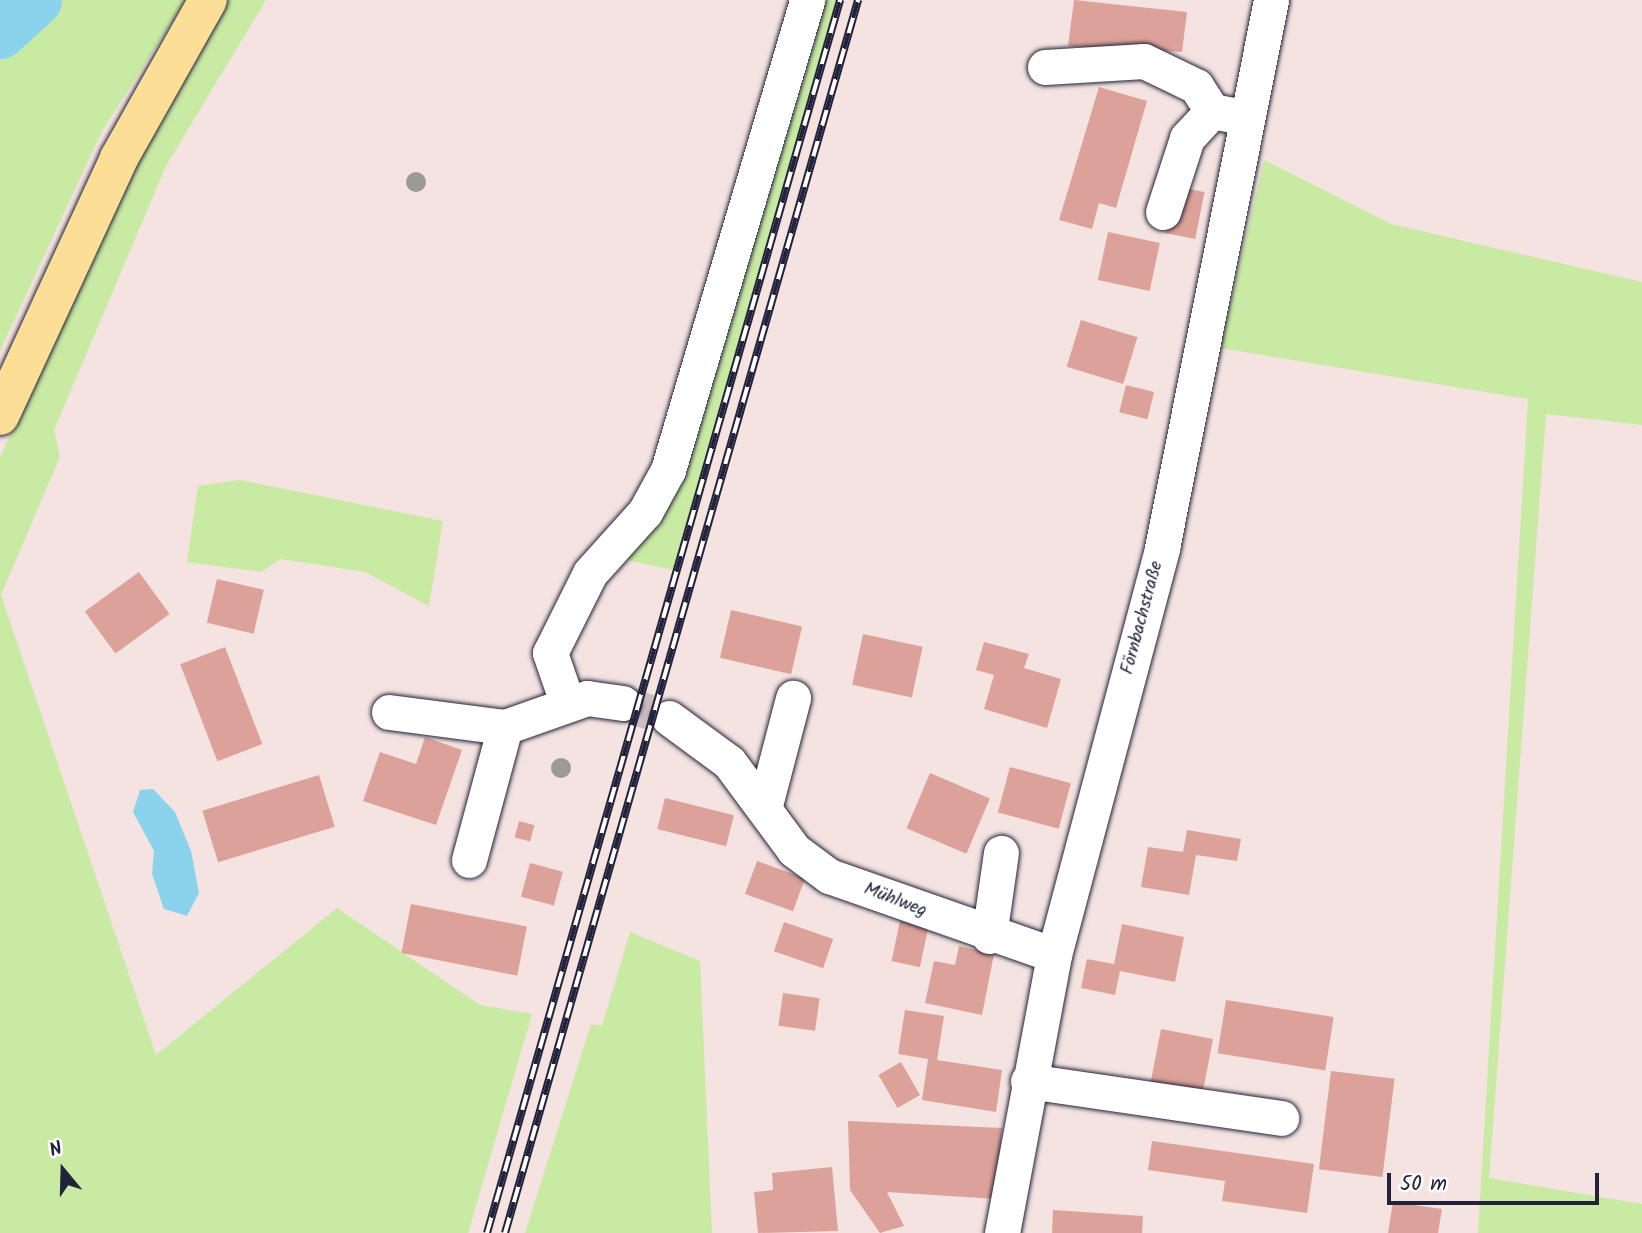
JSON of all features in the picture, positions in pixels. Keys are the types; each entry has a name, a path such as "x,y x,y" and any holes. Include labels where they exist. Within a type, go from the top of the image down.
{"main road":[{"path":"0,416 119,158 208,0"}],"street":[{"path":"567,702 550,653 590,573 645,512 668,470 807,0"},
{"name":"Förnbachstraße","path":"1002,1233 1028,1081 1054,956 1162,548 1228,114 1271,0"},
{"path":"1045,67 1144,61 1196,86 1228,114 1187,138 1163,212"},
{"path":"765,805 793,698"},
{"path":"389,712 505,727 567,702 623,703"},
{"name":"Mühlweg","path":"670,718 729,762 765,805 794,850 829,876 989,936 1054,956"},
{"path":"469,860 505,727"},
{"path":"989,936 1001,853"},
{"path":"1028,1081 1281,1118"}],"green space":[{"path":"0,0 186,0 102,131 0,351"},
{"path":"229,0 266,0 166,166 54,430 60,457 1,595 156,1055 337,908 480,1005 532,1014 468,1233 0,1233 0,457 124,183"},
{"path":"813,0 837,0 673,570 604,555 645,512"},
{"path":"1264,160 1391,224 1642,282 1642,425 1546,414 1489,1178 1642,1204 1642,1233 1478,1233 1528,399 1220,348"},
{"path":"240,480 443,521 429,606 365,572 281,559 261,572 187,562 198,486"},
{"path":"630,932 700,961 712,1233 525,1233 591,1024 602,1026"}],"water":[{"path":"153,789 175,812 191,851 199,893 187,916 164,909 152,874 154,851 133,812 140,790"}],"building":[{"path":"1074,0 1187,12 1182,52 1068,46"},
{"path":"1099,87 1147,101 1116,208 1099,203 1092,229 1059,220"},
{"path":"1174,186 1204,192 1195,239 1165,233"},
{"path":"1108,232 1160,243 1150,291 1098,280"},
{"path":"1081,320 1137,337 1123,384 1067,367"},
{"path":"1126,385 1154,392 1147,419 1119,412"},
{"path":"139,572 170,614 115,653 85,611"},
{"path":"217,579 264,590 254,634 207,623"},
{"path":"731,610 802,626 791,674 720,658"},
{"path":"863,634 923,647 912,698 852,685"},
{"path":"984,642 1029,654 1024,668 1061,679 1047,728 984,709 994,675 976,670"},
{"path":"225,647 262,744 217,761 180,664"},
{"path":"425,737 462,750 436,825 363,801 380,752 416,764"},
{"path":"1010,767 1071,783 1059,829 998,812"},
{"path":"930,773 990,798 966,854 907,828"},
{"path":"319,775 335,827 218,862 202,811"},
{"path":"665,798 734,815 726,846 657,829"},
{"path":"519,821 534,825 530,842 515,837"},
{"path":"1187,830 1241,839 1237,861 1196,855 1189,895 1141,887 1148,847 1183,852"},
{"path":"757,861 805,878 793,911 745,894"},
{"path":"530,863 563,872 554,906 521,897"},
{"path":"411,904 527,927 517,976 401,953"},
{"path":"900,921 928,927 920,967 891,961"},
{"path":"784,922 833,939 823,968 774,951"},
{"path":"1122,924 1184,937 1175,982 1120,971 1115,995 1081,988 1087,959 1114,964"},
{"path":"959,946 994,954 982,1015 925,1003 934,961 955,965"},
{"path":"783,993 820,998 815,1031 778,1026"},
{"path":"1226,1000 1334,1017 1325,1070 1218,1053"},
{"path":"905,1010 944,1016 937,1060 1002,1070 996,1112 922,1100 928,1059 898,1054"},
{"path":"1161,1029 1213,1039 1202,1096 1150,1086"},
{"path":"901,1062 920,1095 897,1108 878,1075"},
{"path":"1331,1071 1395,1079 1382,1177 1319,1169"},
{"path":"848,1121 1002,1128 996,1199 887,1192 904,1226 880,1233 850,1190"},
{"path":"1152,1141 1314,1164 1307,1213 1222,1201 1225,1181 1148,1170"},
{"path":"832,1167 838,1231 758,1233 754,1192 773,1190 772,1173"},
{"path":"1393,1202 1442,1209 1438,1233 1388,1233"},
{"path":"1053,1210 1143,1216 1142,1233 1052,1233"}],"waterway":[{"path":"0,33 36,0"}],"tunnel":[{"path":"623,703 669,718"}],"railway":[{"path":"487,1233 840,0"},
{"path":"505,1233 858,0"}]}
